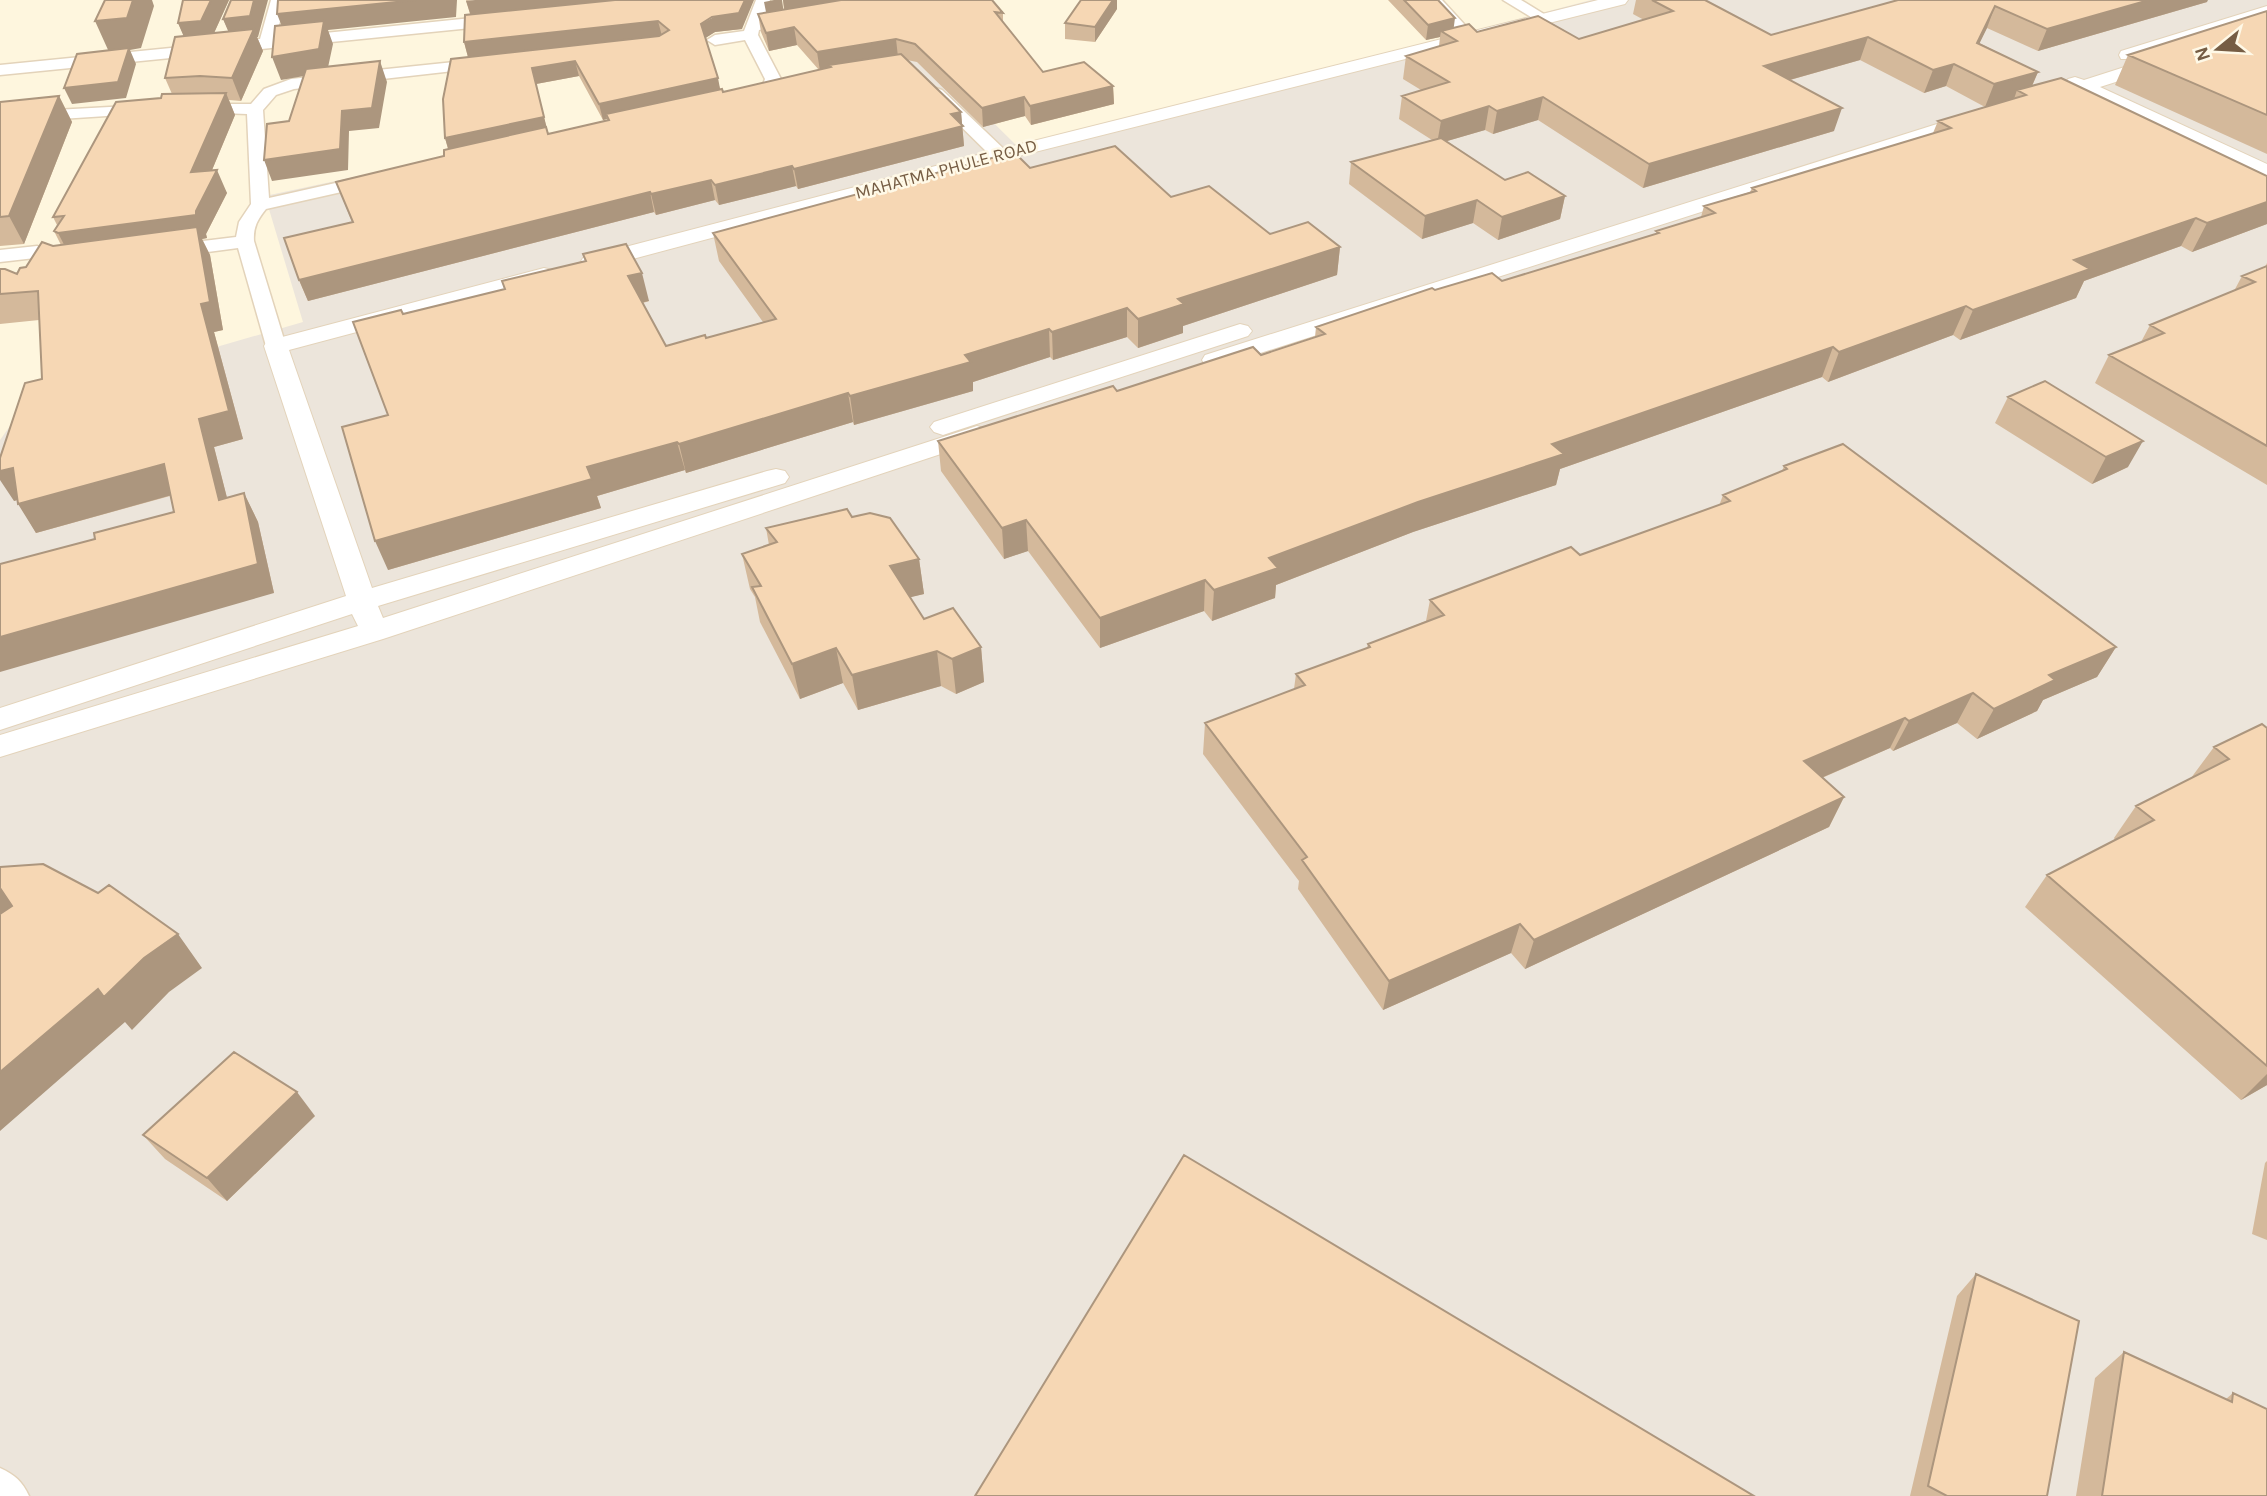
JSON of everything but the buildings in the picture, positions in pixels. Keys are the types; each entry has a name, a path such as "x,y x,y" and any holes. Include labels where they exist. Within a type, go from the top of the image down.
{"street":[{"path":"270,92 272,43 278,0"},
{"path":"763,0 751,31 773,79 771,88"},
{"path":"1434,0 1470,39"},
{"path":"1510,0 1544,19"},
{"name":"MAHATMA PHULE ROAD","path":"276,346 1000,155 1613,1"},
{"path":"2064,84 2267,11"},
{"path":"715,40 817,16"},
{"path":"0,70 221,42 272,43 513,19"},
{"path":"2021,97 2267,27"},
{"path":"373,632 276,346 245,240 244,229 260,205 255,108 270,92 291,84 504,62"},
{"path":"920,78 1000,155"},
{"path":"2064,84 2267,172"},
{"path":"2064,84 2267,188"},
{"path":"0,719 362,601 940,428 1995,104"},
{"path":"184,108 255,108"},
{"path":"0,118 158,109"},
{"path":"260,205 382,178"},
{"path":"0,746 373,632 1654,210"},
{"path":"150,254 245,240"},
{"path":"0,256 37,252 68,265 82,263"},
{"path":"0,1488 10,1496"}],"shaded area":[{"path":"1591,0 2267,0 2267,1496 0,1496 0,440 27,402 303,322 265,196 925,55 1020,149"}]}
